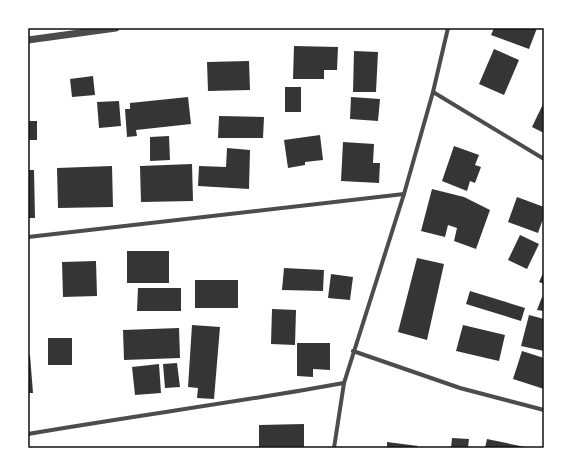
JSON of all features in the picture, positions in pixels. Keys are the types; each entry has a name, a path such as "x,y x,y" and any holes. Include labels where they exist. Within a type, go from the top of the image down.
{"street":[{"path":"28,40 116,28"},
{"path":"334,448 344,383 404,194 448,28"},
{"path":"432,92 544,159"},
{"path":"28,237 404,194"},
{"path":"353,351 460,388 544,410"},
{"path":"28,434 122,418 232,403 344,383"}],"building":[{"path":"494,28 537,28 529,49 491,35"},
{"path":"294,46 338,47 337,70 324,70 324,79 293,79"},
{"path":"494,49 519,60 504,95 479,84"},
{"path":"354,51 378,52 376,92 353,92"},
{"path":"249,61 250,90 208,91 207,62"},
{"path":"93,76 95,95 72,97 70,79"},
{"path":"285,87 301,87 301,112 285,112"},
{"path":"188,97 191,124 136,130 137,136 127,137 125,109 130,109 130,103"},
{"path":"351,97 380,99 378,121 350,119"},
{"path":"119,101 121,126 99,128 97,102"},
{"path":"544,102 544,133 532,127"},
{"path":"219,116 264,117 263,138 218,138"},
{"path":"28,121 37,121 37,140 28,140"},
{"path":"320,135 323,160 305,162 305,165 288,168 284,140"},
{"path":"169,136 170,160 150,161 150,137"},
{"path":"343,142 374,144 373,163 380,163 379,183 341,181"},
{"path":"454,146 479,155 475,165 481,167 475,183 470,181 467,191 442,181"},
{"path":"227,148 250,150 249,189 198,186 199,166 226,167"},
{"path":"192,164 193,201 141,202 140,166"},
{"path":"112,166 113,207 58,208 57,168"},
{"path":"28,170 34,170 35,218 28,218"},
{"path":"432,189 464,197 490,210 476,249 454,241 457,228 448,225 445,237 421,231"},
{"path":"517,197 544,207 544,216 538,233 508,222"},
{"path":"520,235 539,244 527,269 508,260"},
{"path":"127,251 169,251 169,283 127,283"},
{"path":"417,258 444,264 427,340 398,332"},
{"path":"96,261 97,296 63,297 62,262"},
{"path":"284,268 324,270 323,291 282,290"},
{"path":"544,271 544,284 539,282"},
{"path":"331,274 353,277 350,300 328,298"},
{"path":"195,280 238,280 238,308 195,308"},
{"path":"138,288 181,288 181,311 137,311"},
{"path":"470,291 525,308 521,321 466,304"},
{"path":"542,297 544,297 544,311 537,310"},
{"path":"272,309 296,310 295,345 271,344"},
{"path":"529,315 544,319 544,351 521,346"},
{"path":"192,325 220,327 214,399 197,398 198,388 188,387"},
{"path":"463,325 505,335 499,361 456,351"},
{"path":"179,328 180,358 124,360 123,330"},
{"path":"48,338 72,338 72,365 48,365"},
{"path":"297,343 330,343 330,370 313,369 313,377 297,376"},
{"path":"522,351 544,358 544,389 513,379"},
{"path":"28,355 30,355 33,393 28,393"},
{"path":"177,363 180,387 165,388 163,364"},
{"path":"159,364 161,393 135,395 132,367"},
{"path":"304,424 304,448 259,448 259,425"},
{"path":"452,438 469,439 468,448 451,448"},
{"path":"487,439 525,447 525,448 485,448"},
{"path":"387,442 418,446 417,448 387,448"}]}
